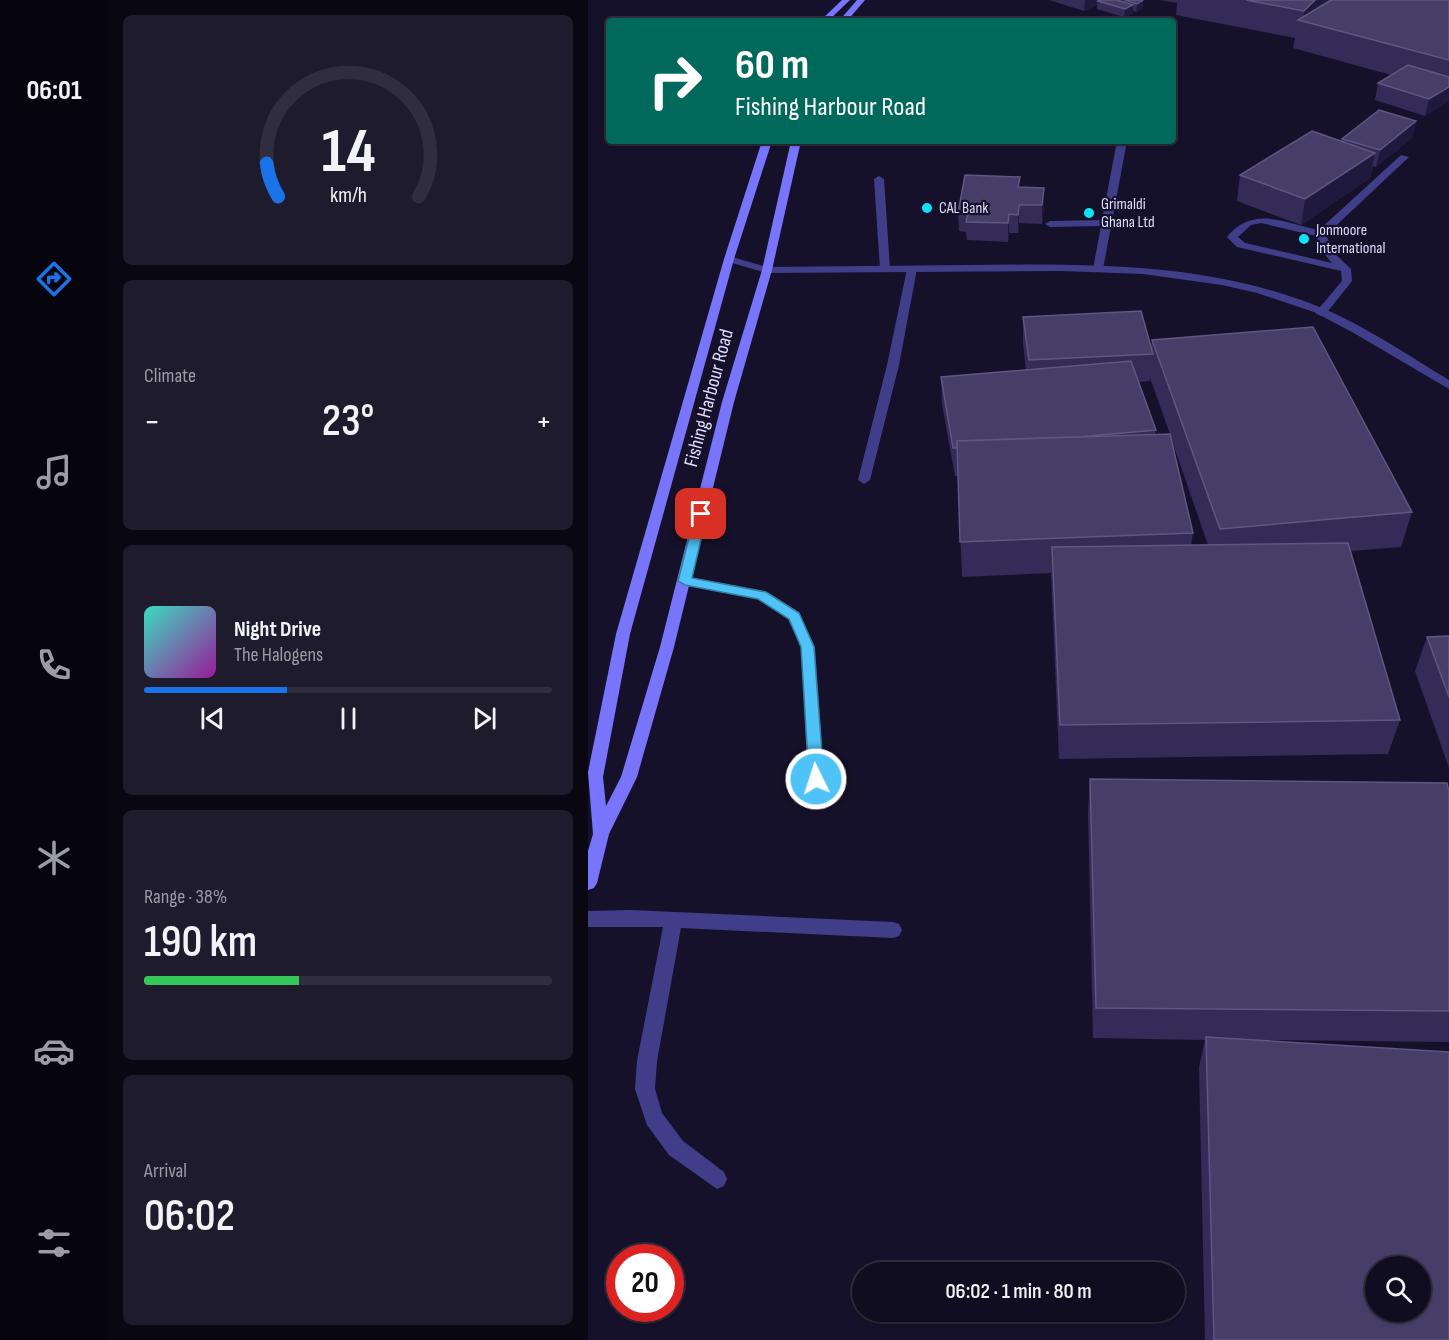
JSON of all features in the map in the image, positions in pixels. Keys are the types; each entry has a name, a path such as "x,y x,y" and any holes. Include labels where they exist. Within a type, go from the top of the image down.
{"street":[{"path":"827,18 846,0"},
{"path":"846,18 861,0"},
{"name":"Fishing Harbour Road","path":"601,834 595,777 623,634 729,258 766,144"},
{"name":"Fishing Harbour Road","path":"588,883 601,834 629,777 685,581 728,402 767,270 795,144"},
{"path":"1098,268 1121,144"},
{"path":"1321,234 1404,157"},
{"path":"879,179 885,269"},
{"path":"1321,234 1261,220 1251,220 1244,223 1232,237 1242,245 1346,269"},
{"path":"1050,224 1107,223"},
{"path":"1321,234 1322,246 1330,257 1346,269 1347,281 1322,313"},
{"path":"729,258 767,270 1098,268 1180,275 1242,286 1299,303 1347,325 1449,385"},
{"path":"864,480 893,365 912,268"},
{"path":"685,581 762,595 794,616 808,647 816,779"},
{"path":"588,919 631,918 893,930"},
{"path":"673,921 646,1061 645,1089 654,1118 676,1148 717,1179"}],"building":[{"path":"1117,0 1133,5 1125,9 1098,1"},
{"path":"1125,0 1143,0 1137,4"},
{"path":"1246,0 1315,0 1304,11"},
{"path":"1331,0 1449,0 1449,60 1298,20"},
{"path":"1408,65 1449,77 1449,87 1429,99 1378,83"},
{"path":"1379,110 1416,121 1380,150 1342,139"},
{"path":"1312,131 1375,153 1305,199 1240,175"},
{"path":"965,175 1020,177 1018,187 1044,188 1042,205 1019,205 1018,215 1009,214 1008,223 966,222 968,213 958,213"},
{"path":"1141,311 1153,354 1029,360 1023,317"},
{"path":"1313,327 1412,512 1220,529 1152,340"},
{"path":"1131,361 1156,430 1078,437 957,441 957,448 953,448 941,377"},
{"path":"1170,434 1193,533 960,542 957,441"},
{"path":"1348,543 1400,720 1060,725 1052,547"},
{"path":"1449,636 1449,697 1427,637"},
{"path":"1090,779 1447,783 1449,792 1449,1011 1096,1008"},
{"path":"1206,1037 1449,1052 1449,1340 1214,1340"}],"place":[{"name":"CAL Bank","path":"927,208"},
{"name":"Grimaldi Ghana Ltd","path":"1089,213"},
{"name":"Jonmoore International","path":"1304,239"}],"route":[{"path":"701,514 685,581 762,595 794,616 808,647 816,779"}]}
